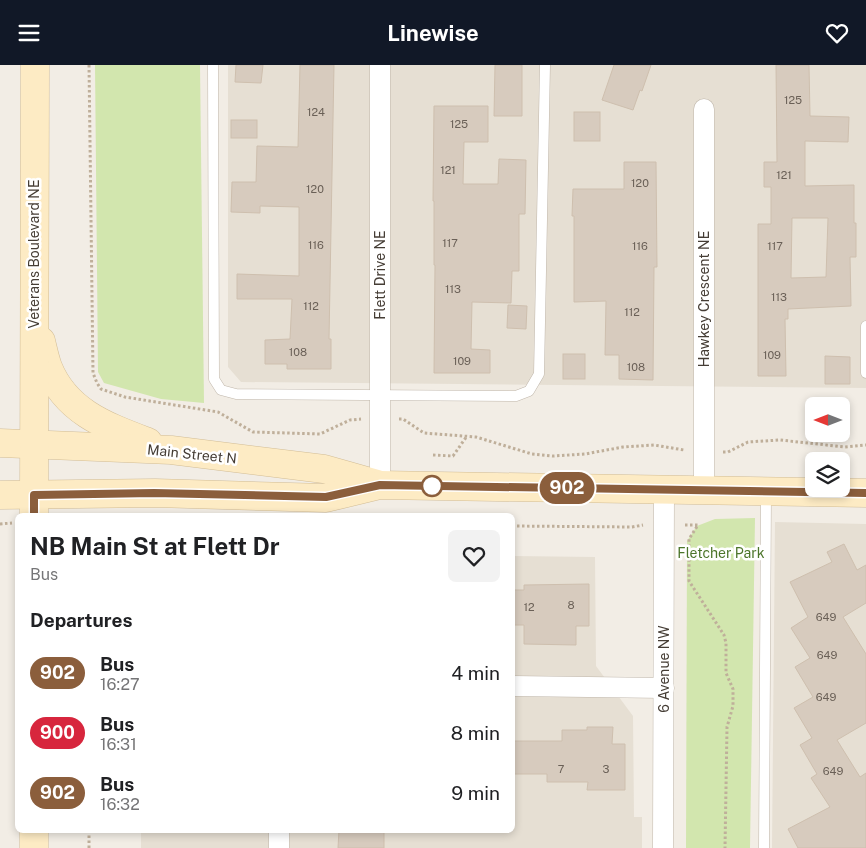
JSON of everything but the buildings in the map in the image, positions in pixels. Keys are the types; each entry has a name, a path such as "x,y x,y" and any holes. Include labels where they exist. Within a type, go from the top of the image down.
{"main road":[{"name":"Veterans Boulevard NE","path":"34,505 35,65"},
{"path":"34,320 48,367 60,389 84,414 115,430 170,450"},
{"name":"Main Street N","path":"0,443 170,450 324,469 380,485"},
{"name":"Main Street N","path":"0,495 34,505 154,493 326,497 380,485 866,493"},
{"path":"108,513 113,509 154,493"},
{"path":"34,833 34,848"}],"street":[{"name":"Flett Drive NE","path":"380,65 380,485"},
{"name":"Hawkey Crescent NE","path":"704,109 704,490"},
{"name":"6 Avenue NW","path":"664,490 664,848"},
{"path":"515,687 664,687"},
{"path":"279,833 279,848"}],"lane":[{"path":"213,65 214,379 222,390 236,393 516,396 528,391 539,374 545,65"},
{"path":"866,326 866,373"},
{"path":"764,848 766,492"}],"path":[{"path":"89,65 93,373 101,389 125,397 218,411 253,432 320,434 350,419 403,419 424,433 476,437 532,455 584,455 623,447 654,445 704,452 728,452 748,442 780,440 845,447 866,445"},
{"path":"433,455 453,456 468,436"},
{"path":"0,524 15,523"},
{"path":"89,833 89,848"}],"shaded area":[{"path":"228,65 866,65 866,388 241,382 228,367"},
{"path":"775,522 866,524 866,848 772,848"},
{"path":"515,556 595,557 596,666 633,716 634,817 642,817 642,848 141,848 141,833 515,833"}],"green space":[{"path":"95,65 200,65 204,403 161,399 104,383 98,372"},
{"name":"Fletcher Park","path":"755,518 750,848 686,848 687,541 697,526 715,519"}],"bus line":[{"name":"902","path":"34,513 34,495 154,493 326,497 380,485 866,493"}]}
